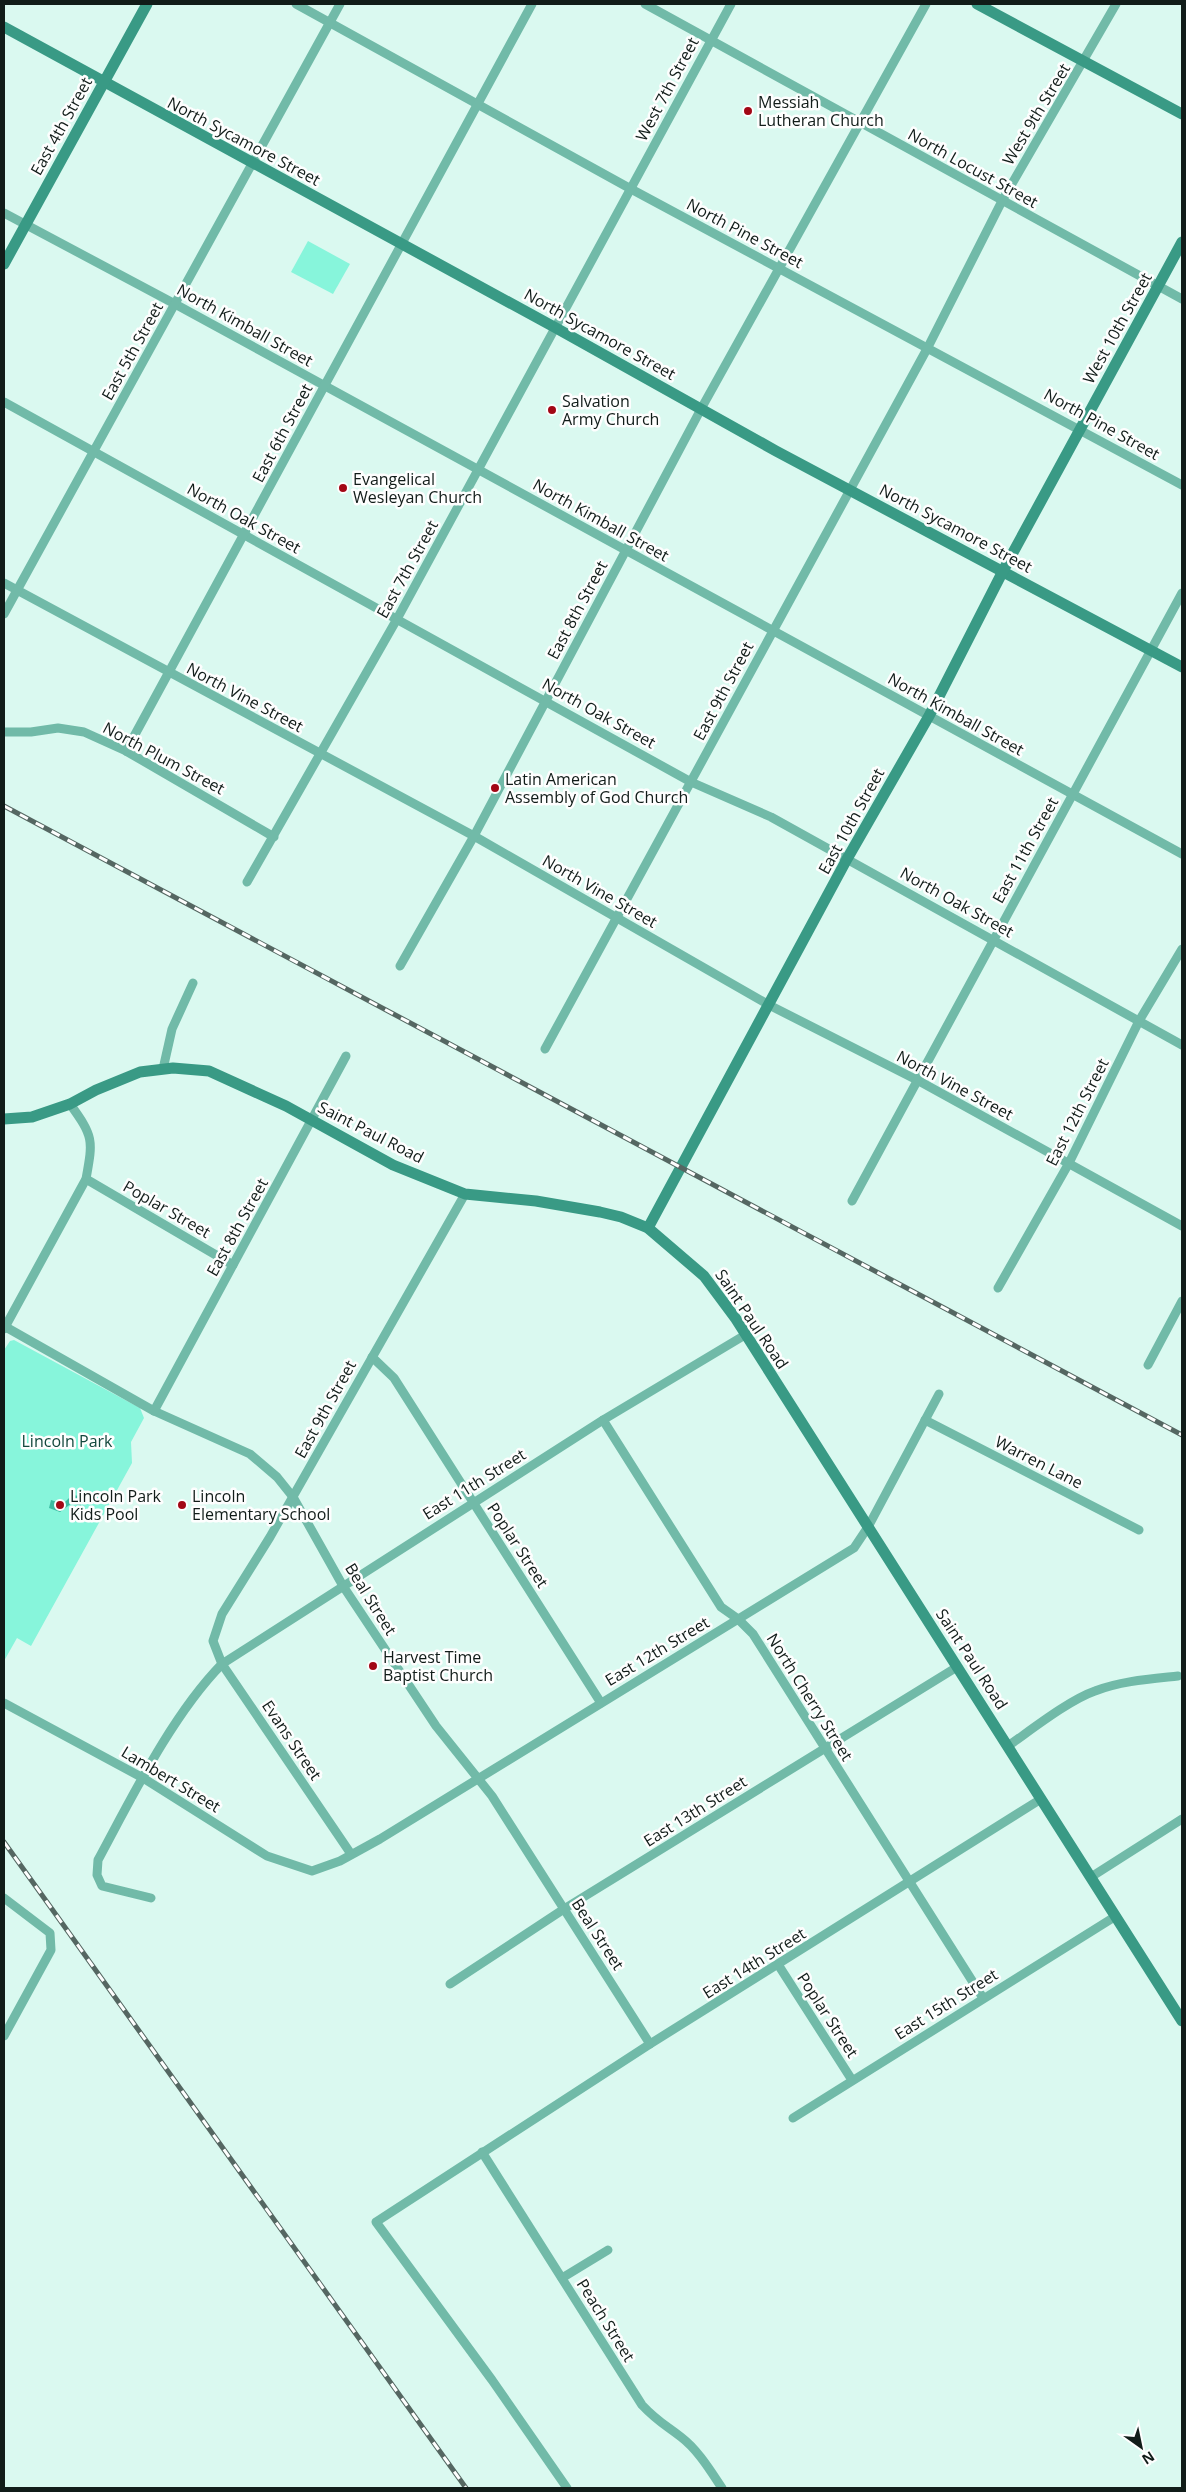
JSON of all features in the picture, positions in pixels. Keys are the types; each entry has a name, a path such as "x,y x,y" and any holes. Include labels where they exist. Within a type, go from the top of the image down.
{"main road":[{"name":"East 4th Street","path":"4,264 147,4"},
{"path":"977,4 1182,114"},
{"name":"North Sycamore Street","path":"4,27 849,490 1182,667"},
{"name":"West 10th Street","path":"1080,429 1182,242"},
{"name":"East 10th Street","path":"648,1228 847,859 928,716 1003,571 1080,429"},
{"name":"Saint Paul Road","path":"4,1119 32,1117 70,1104 96,1090 140,1072 164,1069 208,1071 235,1081 393,1165 466,1194 536,1201 600,1212 621,1217 648,1228 704,1276 745,1334 1182,2020"}],"street":[{"name":"North Pine Street","path":"296,4 631,189 1182,485"},
{"name":"East 5th Street","path":"4,614 340,4"},
{"name":"East 6th Street","path":"126,751 532,4"},
{"name":"North Locust Street","path":"645,4 1182,299"},
{"name":"West 7th Street","path":"631,189 731,4"},
{"name":"East 8th Street","path":"400,966 474,836 701,409 926,4"},
{"name":"West 9th Street","path":"928,347 1002,201 1116,4"},
{"name":"East 7th Street","path":"247,882 397,619 631,189"},
{"name":"North Kimball Street","path":"4,213 175,304 1182,854"},
{"name":"East 9th Street","path":"545,1049 928,347"},
{"name":"North Oak Street","path":"4,402 691,782 771,817 1182,1045"},
{"name":"North Vine Street","path":"4,583 168,673 474,836 769,1006 919,1081 1182,1226"},
{"name":"East 11th Street","path":"852,1201 919,1081 992,939 1073,795 1182,593"},
{"name":"North Plum Street","path":"4,732 31,732 58,728 84,732 126,751 274,836"},
{"name":"East 12th Street","path":"998,1288 1069,1163 1139,1021 1182,950"},
{"path":"164,1069 172,1029 193,983"},
{"name":"East 8th Street","path":"154,1411 346,1056"},
{"path":"4,1327 86,1179 90,1155 90,1136 70,1104"},
{"name":"Poplar Street","path":"86,1179 233,1265"},
{"name":"East 9th Street","path":"213,1641 222,1614 293,1497 466,1194"},
{"path":"1148,1365 1182,1300"},
{"name":"Beal Street","path":"4,1327 154,1411 250,1454 277,1477 293,1497 343,1586 436,1726 492,1796 650,2044"},
{"name":"East 11th Street","path":"222,1664 603,1420 745,1334"},
{"name":"Poplar Street","path":"372,1357 394,1378 601,1703"},
{"name":"East 12th Street","path":"324,1866 351,1854 854,1548 868,1527 939,1394"},
{"name":"North Cherry Street","path":"603,1420 721,1607 738,1619 753,1634 983,1998"},
{"name":"Warren Lane","path":"925,1420 1139,1530"},
{"name":"Evans Street","path":"213,1641 222,1664 351,1854"},
{"path":"151,1898 102,1886 97,1875 98,1860 143,1778 190,1702 205,1681 222,1664"},
{"name":"East 13th Street","path":"450,1984 564,1909 957,1667"},
{"path":"1008,1746 1047,1719 1094,1691 1132,1682 1181,1676"},
{"name":"Lambert Street","path":"4,1703 143,1778 267,1856 312,1871 324,1866"},
{"name":"East 14th Street","path":"567,2488 492,2380 376,2222 650,2044 779,1966 1041,1799"},
{"path":"1091,1878 1182,1819"},
{"path":"4,1898 50,1933 51,1938 51,1950 4,2036"},
{"name":"East 15th Street","path":"792,2118 1116,1916"},
{"name":"Poplar Street","path":"779,1966 852,2080"},
{"name":"Peach Street","path":"482,2152 642,2405 659,2423 682,2437 700,2455 722,2488"},
{"path":"562,2278 608,2250"}],"green space":[{"path":"308,241 350,264 333,294 291,272"},
{"name":"Lincoln Park","path":"14,1340 140,1408 144,1418 131,1442 132,1463 31,1646 17,1638 4,1661 4,1350 10,1341"}],"shaded area":[{"name":"Lincoln Park Kids Pool","path":"72,1495 80,1496 81,1506 72,1503 60,1512 49,1508 51,1500 63,1504"}],"railway":[{"path":"4,806 1182,1435"},
{"path":"4,1842 466,2488"}],"place":[{"name":"Messiah Lutheran Church","path":"748,111"},
{"name":"Salvation Army Church","path":"552,410"},
{"name":"Evangelical Wesleyan Church","path":"343,488"},
{"name":"Latin American Assembly of God Church","path":"495,788"},
{"name":"Lincoln Park Kids Pool","path":"60,1505"},
{"name":"Lincoln Elementary School","path":"182,1505"},
{"name":"Harvest Time Baptist Church","path":"373,1666"}]}
